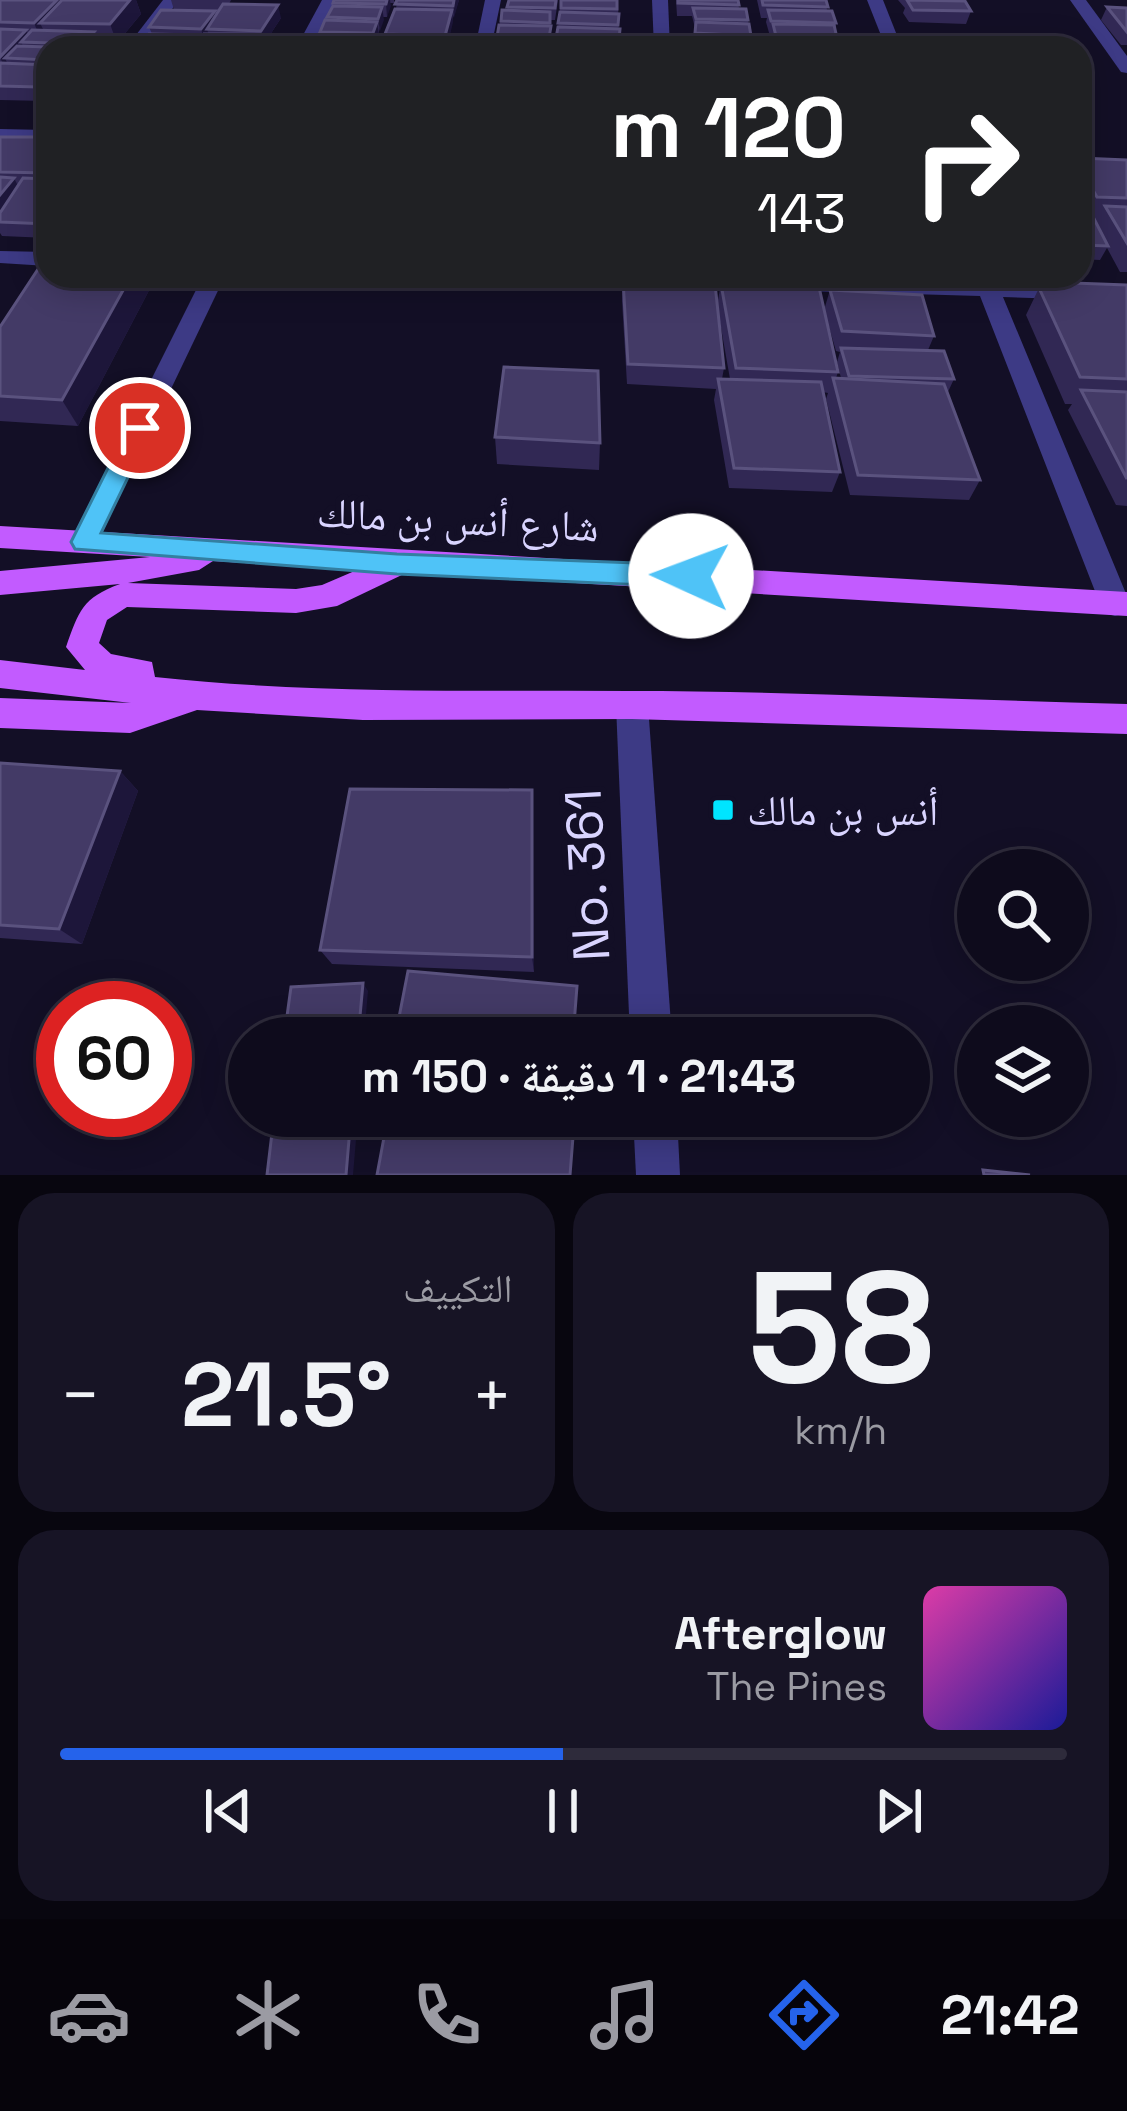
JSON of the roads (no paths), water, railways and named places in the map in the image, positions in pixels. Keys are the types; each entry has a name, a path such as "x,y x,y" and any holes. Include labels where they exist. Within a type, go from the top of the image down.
{"main road":[{"name":"شارع أنس بن مالك","path":"0,537 1121,604"},
{"path":"0,583 143,570 240,550"},
{"path":"207,697 172,676 103,666 82,646 94,612 123,595 311,599 346,590 397,564"},
{"path":"0,674 207,697 363,706 632,705 1127,719"},
{"path":"0,713 130,718 207,697"}],"street":[{"path":"143,36 170,0"},
{"path":"310,36 330,0"},
{"path":"486,36 494,0"},
{"path":"660,0 662,36"},
{"path":"875,0 889,36"},
{"path":"1078,0 1125,63"},
{"path":"0,135 36,136"},
{"path":"0,257 36,258"},
{"path":"84,542 208,288"},
{"path":"987,288 1121,604"},
{"path":"1050,288 1127,294"},
{"name":"No. 361","path":"632,705 650,1017"},
{"path":"656,1137 658,1175"}],"place":[{"name":"أنس بن مالك","path":"723,810"}]}
